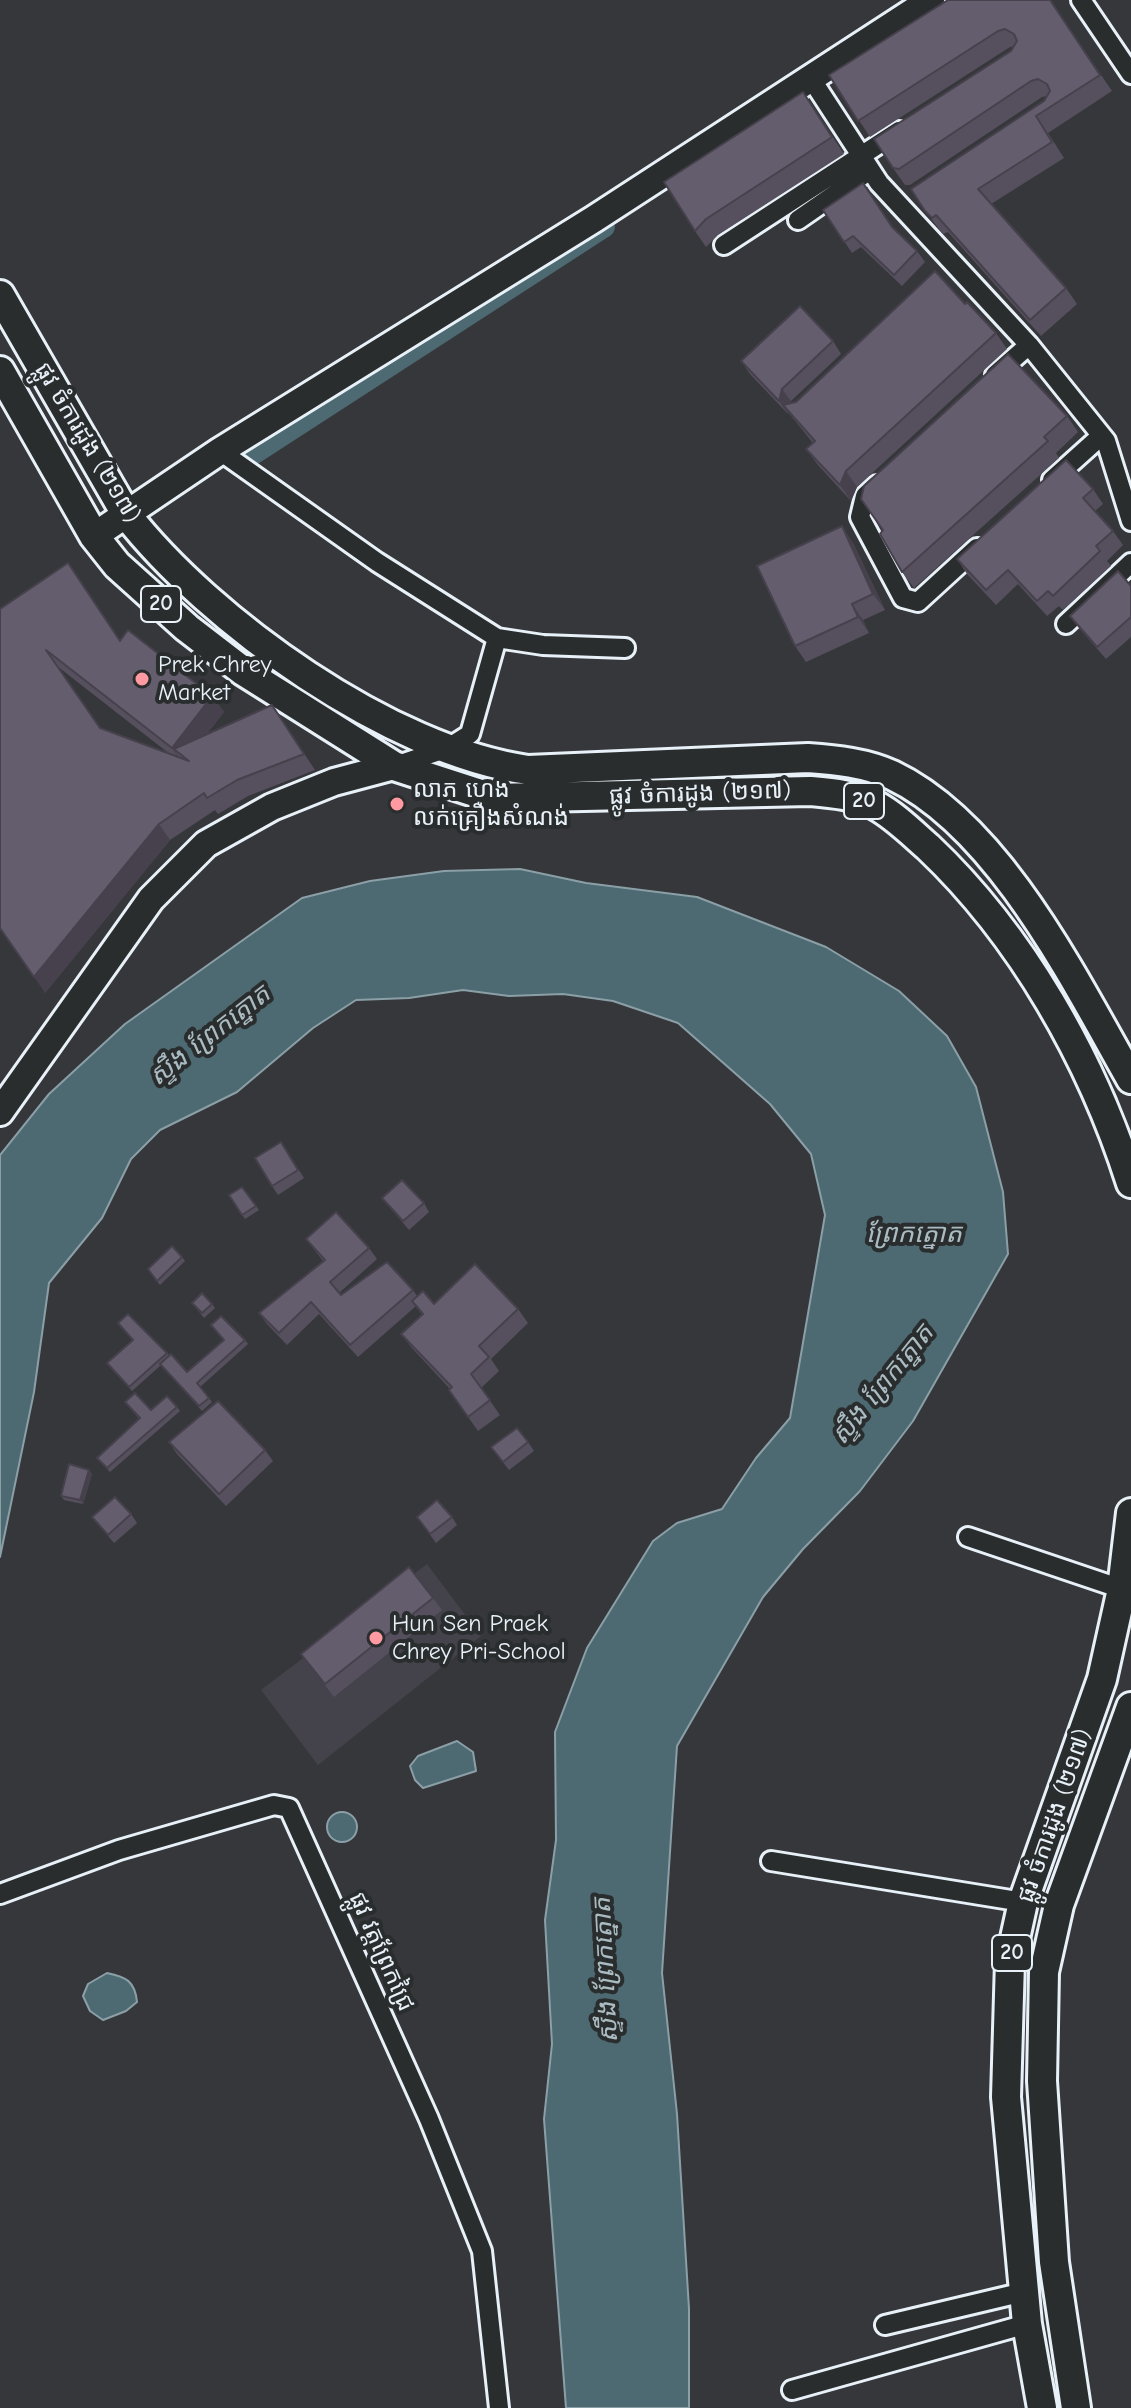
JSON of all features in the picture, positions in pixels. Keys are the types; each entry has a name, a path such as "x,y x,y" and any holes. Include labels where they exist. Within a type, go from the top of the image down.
{"main road":[{"name":"ផ្លូវ ចំការដូង (២១៧)","path":"0,295 126,514 180,572 266,645 356,705 448,748 496,765 528,770 808,758 845,761 892,775 943,809 993,860 1025,901 1131,1079"},
{"name":"ផ្លូវ ចំការដូង (២១៧)","path":"0,371 94,536 117,565 187,628 243,671 394,766 493,798 810,791 844,794 876,806 963,881 1037,984 1097,1093 1131,1183"},
{"path":"1037,984 1065,967"},
{"name":"ផ្លូវ ចំការដូង (២១៧)","path":"1042,2408 1027,2324 1006,2097 1010,1961 1023,1902 1102,1679 1122,1589 1131,1513"},
{"name":"ផ្លូវ ចំការដូង (២១៧)","path":"1076,2408 1053,2247 1042,2081 1044,1972 1048,1941 1059,1905 1131,1707"}],"street":[{"path":"94,536 220,451 812,80 931,0"},
{"path":"1081,0 1131,74"},
{"path":"812,80 865,162 906,202 950,268 1029,345 1101,436 1131,521"},
{"path":"798,220 912,122"},
{"path":"724,245 865,162"},
{"path":"982,388 1029,345"},
{"path":"1032,498 1101,436"},
{"path":"220,451 377,562 497,638 543,645 625,648"},
{"path":"889,474 865,496 860,517 903,598 918,602 986,540"},
{"path":"1066,624 1131,563"},
{"path":"0,1112 151,899 206,844 272,807 334,782 448,748 470,734 497,638"},
{"path":"968,1537 1122,1589"},
{"name":"ផ្លូវ វត្តព្រែកជ្រៃ","path":"0,1894 119,1850 274,1805 289,1808 429,2119 482,2251 499,2408"},
{"path":"771,1861 1023,1902"},
{"path":"885,2325 1024,2292"},
{"path":"792,2390 1027,2324"}],"shaded area":[{"path":"427,1564 481,1636 318,1765 261,1690"}],"water":[{"name":"ព្រែកត្នោត","path":"520,869 586,883 697,897 826,947 899,991 947,1036 976,1087 1003,1192 1008,1254 913,1421 860,1491 803,1549 763,1597 677,1746 662,1973 677,2114 689,2309 689,2408 566,2408 544,2119 552,2044 545,1920 556,1840 555,1732 587,1648 653,1541 677,1523 722,1509 756,1458 790,1418 825,1215 811,1154 770,1104 678,1023 613,1001 563,994 509,996 463,990 409,998 356,1000 313,1028 237,1092 160,1130 131,1159 102,1218 49,1283 34,1392 0,1557 0,1155 49,1094 125,1024 302,898 370,881 444,871"},
{"path":"457,1741 473,1752 476,1771 423,1788 415,1780 410,1766 418,1756"},
{"path":"342,1812 352,1817 357,1827 352,1837 342,1842 332,1837 327,1827 332,1817"},
{"path":"107,1973 128,1981 137,2002 126,2011 103,2020 90,2011 83,1996 88,1984"}],"building":[{"path":"948,0 1050,0 1100,75 1036,116 1052,142 978,189 1066,288 1030,320 936,215 932,218 925,211 911,189 1044,101 1050,91 1047,84 1038,79 1031,81 899,169 893,168 874,139 1011,51 1017,41 1014,34 1005,29 998,31 858,121 829,75"},
{"path":"803,92 832,137 706,219 695,231 664,182"},
{"path":"863,183 892,227 917,251 894,275 853,236 844,242 823,210"},
{"path":"935,271 996,333 846,471 840,485 806,449 815,441 783,405 796,402"},
{"path":"800,306 833,341 782,389 779,401 741,361"},
{"path":"1008,354 1067,416 1044,437 1048,441 902,572 880,534 883,530 861,499 864,486"},
{"path":"1066,460 1093,489 1083,498 1113,531 1096,546 1100,551 1053,596 1048,591 1037,601 1008,570 986,590 957,559"},
{"path":"842,526 873,594 852,604 858,617 795,646 757,566"},
{"path":"68,563 120,641 128,630 212,696 172,748 46,650 100,728 189,761 174,749 272,705 304,754 237,780 207,798 204,793 159,824 34,977 0,928 0,609"},
{"path":"1118,571 1131,586 1131,617 1097,647 1070,616"},
{"path":"281,1142 298,1170 272,1186 255,1158"},
{"path":"402,1180 424,1203 403,1221 382,1198"},
{"path":"242,1187 256,1206 242,1215 229,1195"},
{"path":"336,1212 369,1248 330,1282 341,1295 387,1262 413,1290 350,1345 311,1302 279,1333 259,1313 325,1260 306,1239"},
{"path":"172,1246 182,1257 157,1281 148,1269"},
{"path":"475,1264 518,1309 479,1346 489,1357 471,1374 490,1400 468,1417 449,1390 452,1387 401,1334 423,1314 412,1301 423,1291 434,1304"},
{"path":"202,1293 212,1304 202,1313 192,1303"},
{"path":"128,1314 167,1353 129,1387 107,1363 133,1340 118,1323"},
{"path":"221,1316 245,1340 197,1383 209,1398 199,1406 160,1364 171,1354 187,1372 224,1340 211,1325"},
{"path":"135,1393 151,1410 167,1396 177,1407 107,1468 97,1458 140,1418 125,1402"},
{"path":"218,1401 265,1450 219,1494 169,1442"},
{"path":"517,1428 528,1442 503,1462 491,1447"},
{"path":"69,1464 89,1470 80,1500 61,1496"},
{"path":"115,1497 131,1514 108,1535 92,1517"},
{"path":"437,1500 452,1517 430,1534 417,1517"},
{"name":"Hun Sen Praek Chrey Pri-School","path":"409,1567 433,1598 325,1684 301,1654"}],"waterway":[{"path":"253,455 605,227"}],"place":[{"name":"Prek Chrey Market","path":"142,679"},
{"name":"លាភ ហេង លក់គ្រឿងសំណង់","path":"397,804"},
{"name":"Hun Sen Praek Chrey Pri-School","path":"376,1638"}],"water label":[{"name":"ស្ទឹង ព្រែកត្នោត","path":"210,1036"},
{"name":"ស្ទឹង ព្រែកត្នោត","path":"883,1385"},
{"name":"ស្ទឹង ព្រែកត្នោត","path":"606,1970"}]}
